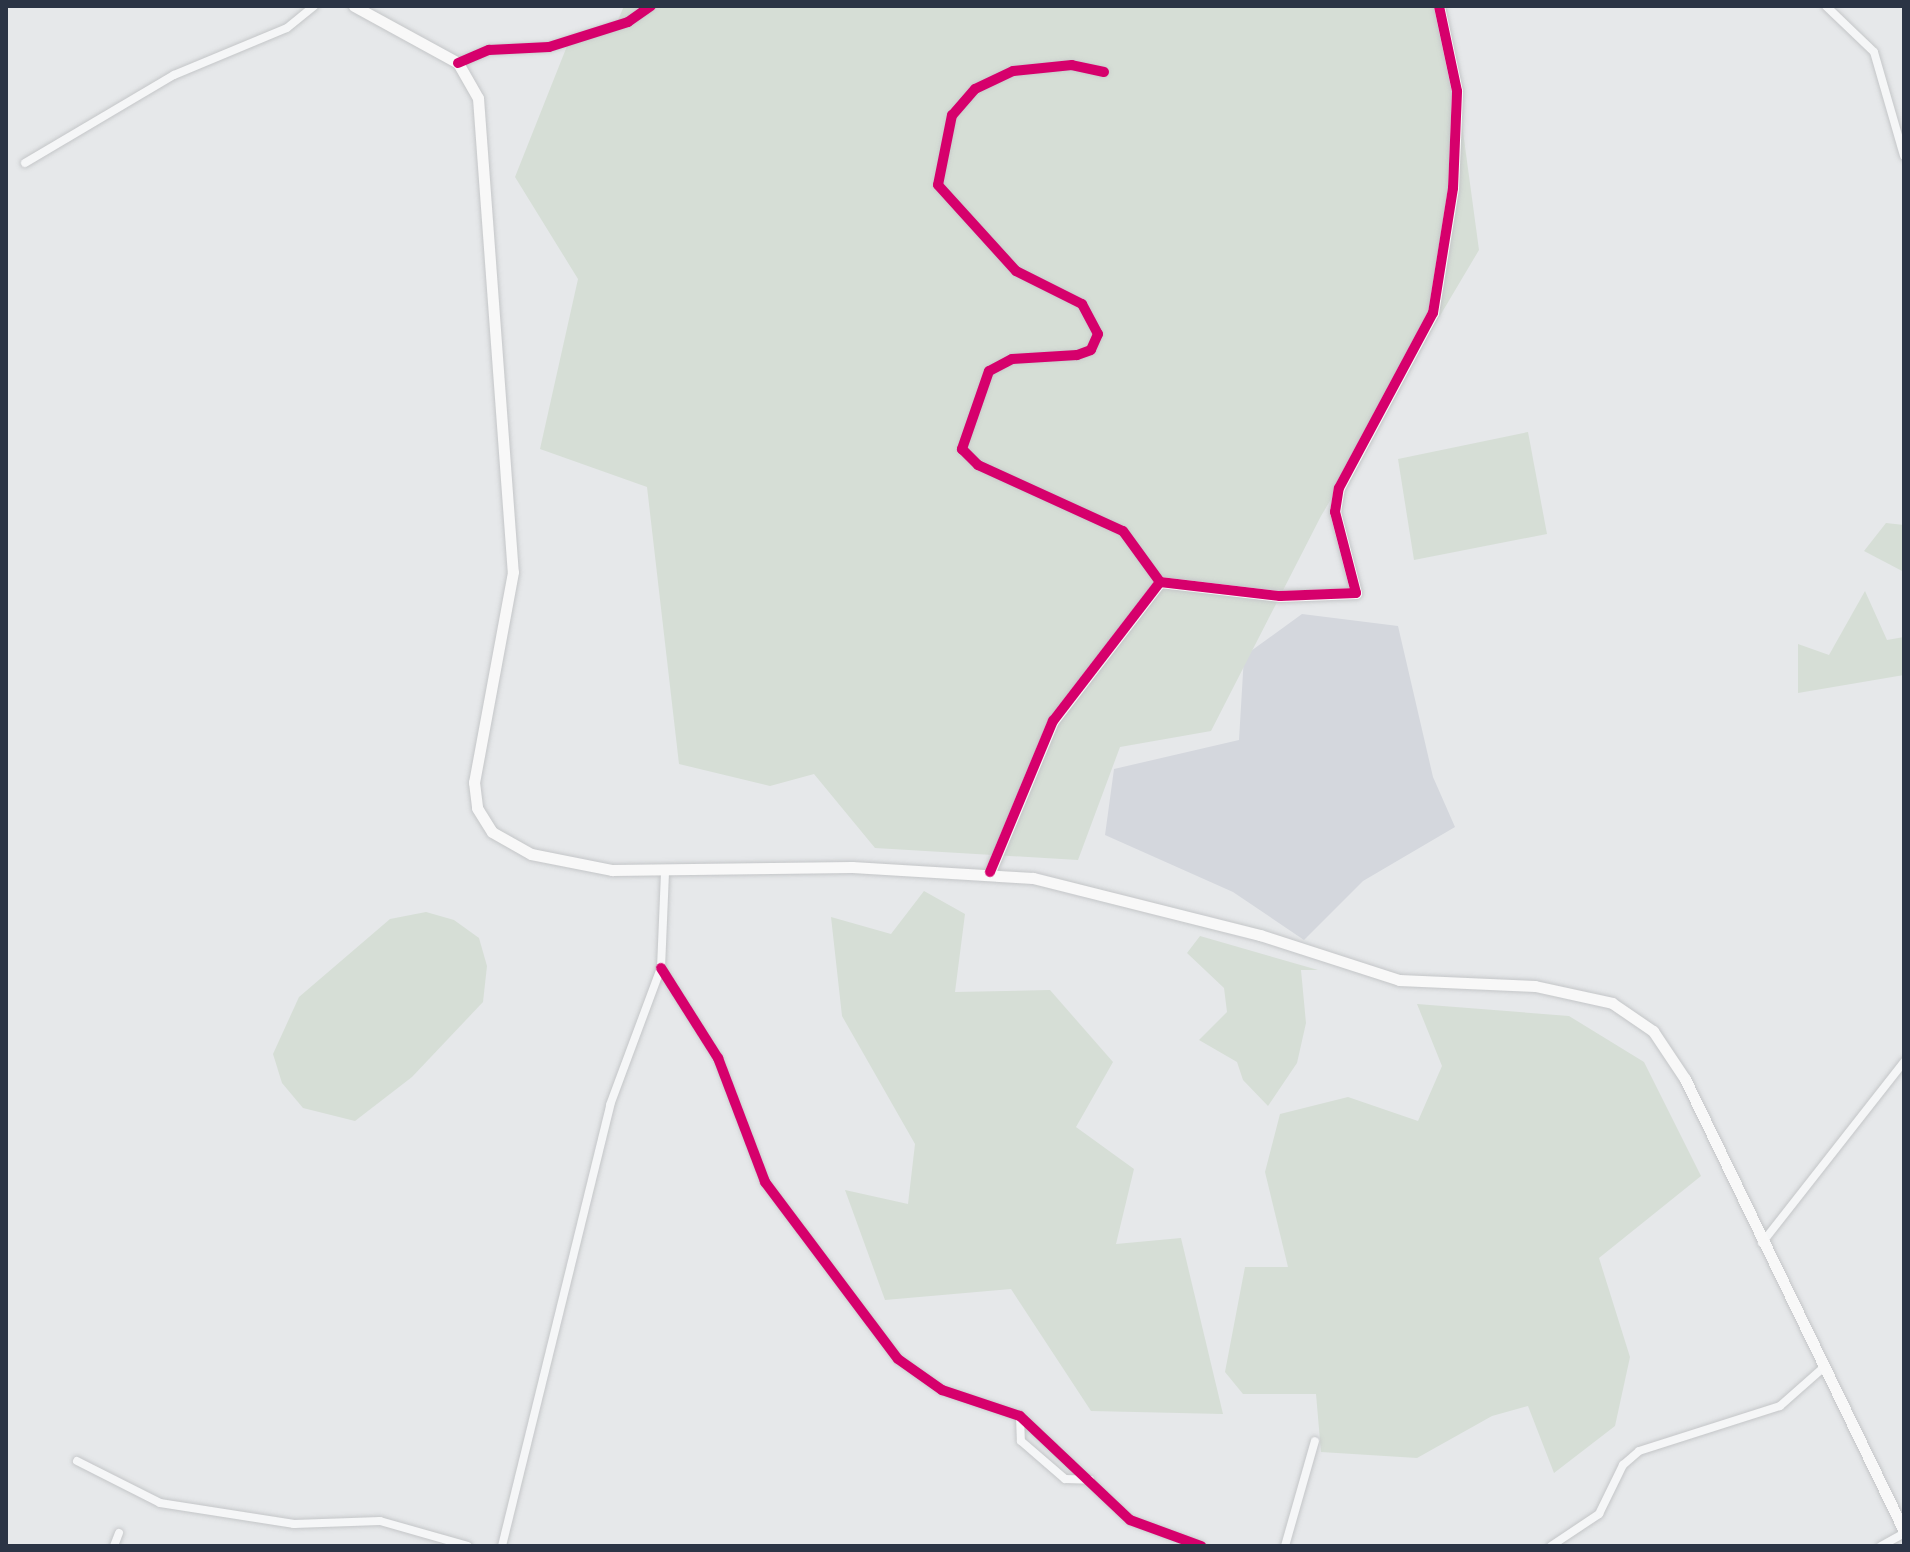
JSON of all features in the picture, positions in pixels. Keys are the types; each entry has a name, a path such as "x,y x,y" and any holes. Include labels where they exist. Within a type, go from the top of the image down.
{"main road":[{"path":"354,6 458,63 478,98 513,572 476,767 477,808 492,832 531,854 665,874 852,867 990,872 1086,888 1413,983 1535,986 1612,1003 1665,1044 1904,1532"},
{"path":"990,872 1053,721 1160,582 1280,596 1356,593 1335,512 1339,488 1433,313 1453,188 1457,91 1439,6"}],"street":[{"path":"25,163 174,75 287,28 314,6"},
{"path":"458,63 489,50 549,47 628,22 651,6"},
{"path":"1826,6 1874,52 1904,156"},
{"path":"1104,72 1072,65 1013,71 975,89 952,115 938,185 1016,271 1082,304 1098,334 1091,350 1077,355 1012,359 989,371 962,449 978,465 1123,531 1160,582"},
{"path":"502,1546 610,1105 661,968 665,874"},
{"path":"661,968 718,1058 765,1182 873,1329 919,1377 1020,1416 1130,1520 1164,1542 1201,1546"},
{"path":"1762,1243 1904,1062"},
{"path":"1551,1546 1599,1514 1623,1465 1639,1451 1780,1406 1823,1368"},
{"path":"1020,1416 1018,1437 1065,1479 1090,1480"},
{"path":"1035,1429 1040,1456"},
{"path":"1285,1546 1315,1441"},
{"path":"77,1461 160,1503 294,1524 380,1521 468,1546"},
{"path":"1881,1546 1904,1532"},
{"path":"114,1546 119,1533"}],"shaded area":[{"path":"624,6 1446,6 1479,250 1321,516 1211,731 1120,747 1078,860 875,848 814,774 770,786 679,764 647,487 540,449 578,279 515,177 569,41 618,20"},
{"path":"1528,432 1547,534 1414,560 1398,459"},
{"path":"1886,523 1904,525 1904,572 1864,551"},
{"path":"1865,591 1887,640 1904,637 1904,675 1798,693 1798,644 1829,655"},
{"path":"1302,614 1398,626 1433,777 1455,827 1363,881 1304,940 1233,892 1105,835 1114,769 1239,740 1244,656"},
{"path":"924,891 965,914 955,992 1050,990 1113,1062 1076,1127 1134,1169 1116,1244 1181,1238 1223,1414 1091,1411 1011,1289 885,1300 845,1190 908,1204 915,1144 842,1016 831,917 891,934"},
{"path":"426,912 454,920 479,938 487,966 483,1002 412,1077 355,1121 303,1108 282,1083 273,1054 299,997 390,919"},
{"path":"1200,936 1318,970 1301,970 1306,1023 1297,1063 1268,1106 1243,1080 1237,1062 1199,1040 1227,1012 1224,988 1187,953"},
{"path":"1417,1004 1569,1016 1644,1062 1701,1176 1599,1258 1630,1357 1615,1426 1554,1473 1528,1406 1492,1416 1417,1458 1321,1452 1316,1394 1243,1394 1225,1372 1245,1267 1288,1267 1265,1172 1280,1114 1348,1097 1418,1121 1442,1066"}],"cycle path":[{"path":"458,63 489,50 549,47 628,22 651,6"},
{"path":"990,872 1053,721 1160,582 1280,596 1356,593 1335,512 1339,488 1433,313 1453,188 1457,91 1439,6"},
{"path":"1104,72 1072,65 1013,71 975,89 952,115 938,185 1016,271 1082,304 1098,334 1091,350 1077,355 1012,359 989,371 962,449 978,465 1123,531 1160,582"},
{"path":"661,968 718,1058 765,1182 898,1359 942,1390 1020,1416 1130,1520 1201,1546"}]}
